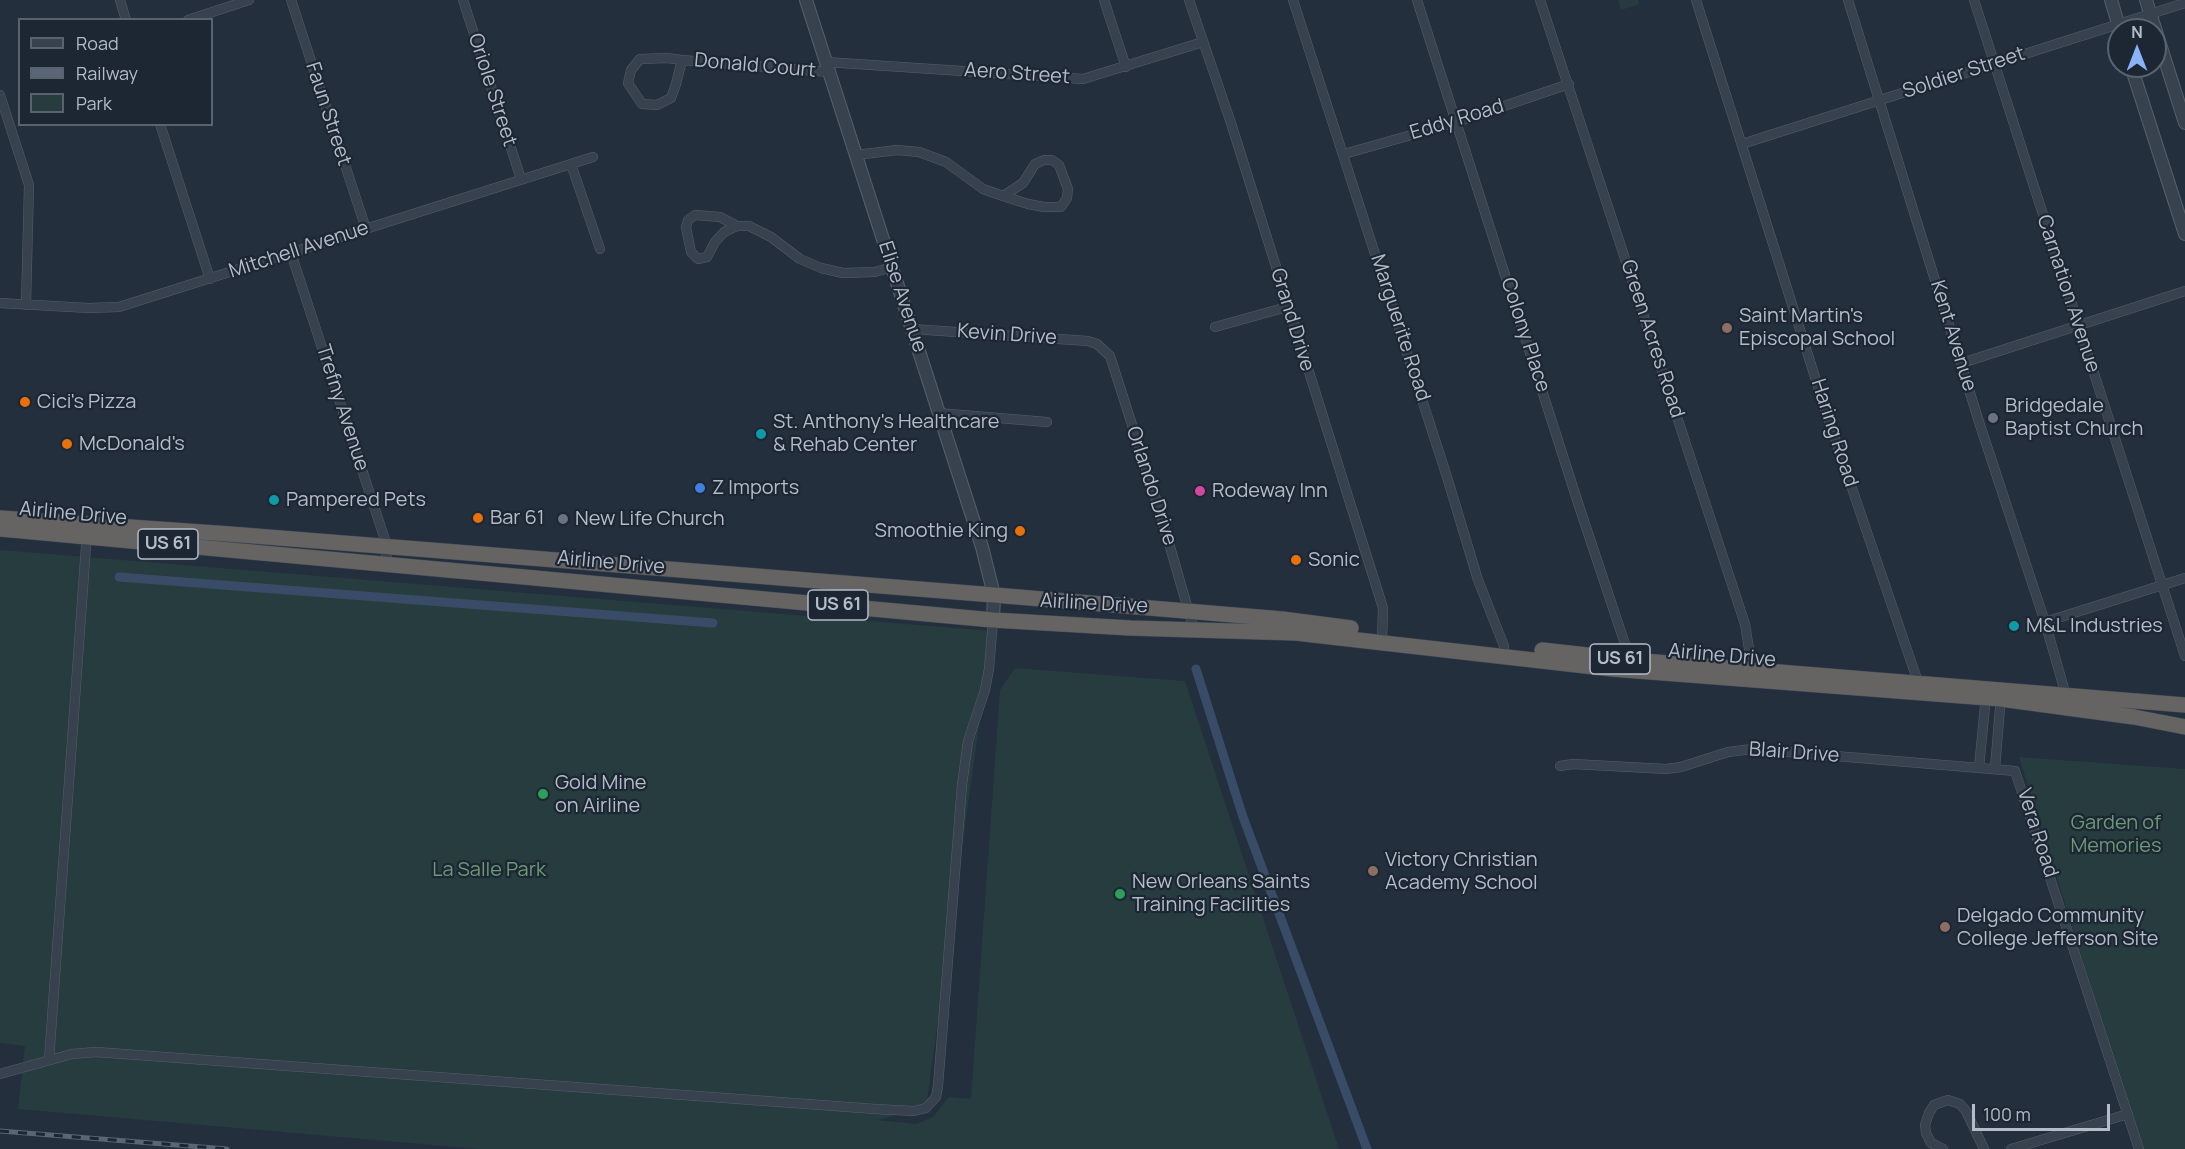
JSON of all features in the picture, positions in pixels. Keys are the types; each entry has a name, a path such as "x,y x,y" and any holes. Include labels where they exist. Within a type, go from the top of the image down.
{"highway":[{"name":"Airline Drive","path":"0,518 386,564 993,620 1382,637"},
{"name":"Airline Drive","path":"0,529 87,530 387,546 1190,611 1282,620 1382,637 1631,665 1994,693 2067,701 2185,705"},
{"path":"740,596 743,576"},
{"name":"Airline Drive","path":"2067,701 2185,728"}],"street":[{"path":"120,0 125,18"},
{"path":"194,18 249,0"},
{"name":"Faun Street","path":"291,0 366,229"},
{"name":"Oriole Street","path":"463,0 521,179"},
{"name":"Elise Avenue","path":"806,0 982,547 994,595 993,620"},
{"path":"1104,0 1126,67"},
{"name":"Grand Drive","path":"1189,0 1231,123 1383,608 1382,637"},
{"name":"Marguerite Road","path":"1293,0 1478,580 1504,651"},
{"name":"Colony Place","path":"1417,0 1631,665"},
{"name":"Green Acres Road","path":"1540,0 1745,624 1753,674"},
{"name":"Haring Road","path":"1696,0 1826,412 1918,688"},
{"name":"Kent Avenue","path":"1848,0 1980,425 2045,622 2067,701"},
{"name":"Carnation Avenue","path":"1974,0 2185,656"},
{"path":"2110,0 2116,18"},
{"path":"2146,0 2185,123"},
{"name":"Soldier Street","path":"2141,18 2185,3"},
{"name":"Soldier Street","path":"1742,144 1994,63 2107,30"},
{"name":"Aero Street","path":"827,67 1083,78 1126,67 1203,42"},
{"name":"Donald Court","path":"682,60 671,98 657,105 642,104 628,83 631,70 640,59 682,60 827,67"},
{"path":"2135,78 2185,234"},
{"name":"Eddy Road","path":"1344,154 1457,122 1569,84"},
{"path":"0,94 29,185 26,304"},
{"path":"161,126 210,279"},
{"path":"856,155 897,150 919,152 946,162 983,189 1004,196 1044,207 1060,207 1067,198 1068,189 1059,165 1052,160 1044,160 1035,164 1023,183 1004,196"},
{"name":"Mitchell Avenue","path":"0,303 88,308 119,307 593,157"},
{"path":"571,164 600,249"},
{"path":"737,226 720,217 695,215 688,220 686,227 691,252 698,259 707,257 715,242 724,232 737,226 749,226 771,237 800,259 821,268 843,273 875,272 892,267"},
{"name":"Trefny Avenue","path":"291,253 387,546 386,564"},
{"path":"1962,363 2185,291"},
{"path":"1215,327 1287,306"},
{"name":"Kevin Drive","path":"912,329 1088,341 1100,346"},
{"name":"Orlando Drive","path":"1100,346 1110,356 1194,630"},
{"path":"938,413 1047,422"},
{"path":"49,1060 87,530"},
{"path":"2045,622 2185,578"},
{"path":"0,1074 72,1054 96,1052 875,1109 914,1111 926,1108 936,1097 938,1086 962,785 968,741 985,690 989,669 993,620"},
{"path":"1979,767 1994,693"},
{"path":"1994,693 1995,768"},
{"name":"Blair Drive","path":"1560,766 1573,764 1666,769 1682,767 1728,752 1752,749 1995,768"},
{"name":"Vera Road","path":"1995,768 2015,771 2020,780 2128,1114"},
{"path":"1943,1149 1931,1143 1925,1125 1934,1105 1948,1100 1960,1104 1966,1111 1984,1149"},
{"path":"2011,1149 2128,1114 2139,1149"}],"green space":[{"path":"1618,0 1638,0 1639,4 1621,10"},
{"name":"La Salle Park","path":"0,550 992,631 926,1108 877,1120 916,1124 933,1117 949,1097 971,1099 1000,690 1015,668 1185,681 1339,1149 479,1149 18,1109 25,1046 0,1043"},
{"name":"Garden of Memories","path":"2019,757 2185,769 2185,1149 2142,1149"}],"waterway":[{"path":"119,577 713,623"},
{"path":"1196,669 1243,817 1367,1149"}],"railway":[{"path":"0,1131 227,1149"}],"place":[{"name":"Saint Martin's Episcopal School","path":"1727,328"},
{"name":"Cici's Pizza","path":"25,402"},
{"name":"Bridgedale Baptist Church","path":"1993,418"},
{"name":"St. Anthony's Healthcare & Rehab Center","path":"761,434"},
{"name":"McDonald's","path":"67,444"},
{"name":"Z Imports","path":"700,488"},
{"name":"Rodeway Inn","path":"1200,491"},
{"name":"Pampered Pets","path":"274,500"},
{"name":"Bar 61","path":"478,518"},
{"name":"New Life Church","path":"563,519"},
{"name":"Smoothie King","path":"1020,531"},
{"name":"Sonic","path":"1296,560"},
{"name":"M&L Industries","path":"2014,626"},
{"name":"Gold Mine on Airline","path":"543,794"},
{"name":"Victory Christian Academy School","path":"1373,871"},
{"name":"New Orleans Saints Training Facilities","path":"1120,894"},
{"name":"Delgado Community College Jefferson Site","path":"1945,927"}]}
